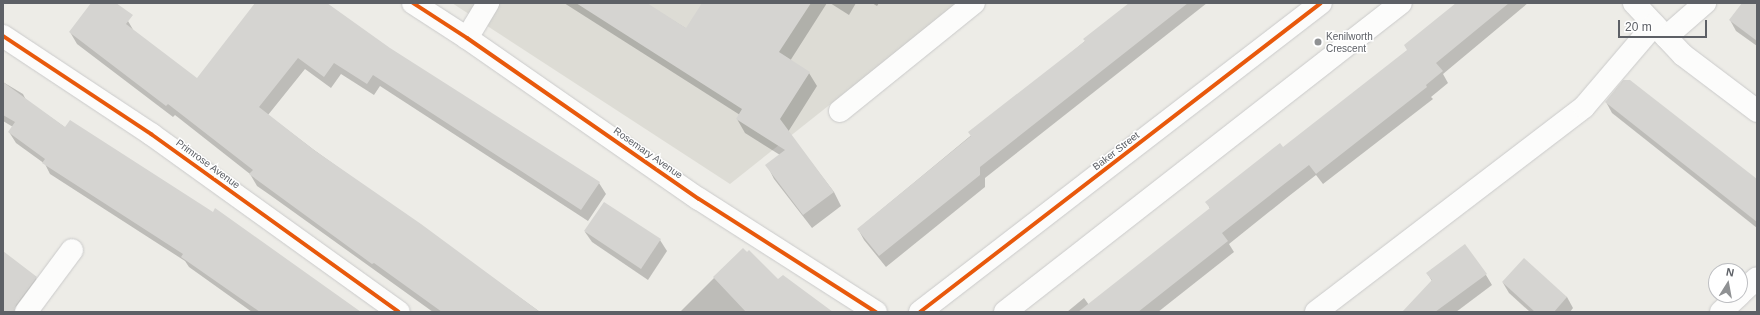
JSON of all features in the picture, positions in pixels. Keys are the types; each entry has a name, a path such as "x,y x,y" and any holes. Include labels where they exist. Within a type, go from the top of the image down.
{"street":[{"name":"Rosemary Avenue","path":"413,3 467,38 699,199 876,312"},
{"path":"467,38 488,3"},
{"path":"840,111 974,3"},
{"name":"Baker Street","path":"920,312 1321,3"},
{"path":"1006,312 1401,3"},
{"path":"1634,3 1683,55 1757,111"},
{"path":"1316,312 1584,107 1660,31 1706,3"},
{"name":"Primrose Avenue","path":"3,36 152,134 399,312"},
{"path":"26,312 72,250"},
{"path":"1748,286 1757,278"},
{"path":"1721,312 1730,303"}],"shaded area":[{"path":"452,3 958,3 730,184"}],"building":[{"path":"91,3 116,3 133,15 126,24 197,78 255,3 327,3 390,48 600,182 581,210 373,75 367,84 334,63 324,77 298,58 259,107 314,150 421,224 540,312 442,312 374,263 372,264 249,174 253,170 168,104 166,106 69,32"},
{"path":"576,3 647,3 686,28 702,3 811,3 779,52 810,72 780,119 834,192 803,215 765,165 785,150 736,119 742,109"},
{"path":"1129,3 1188,3 980,167 980,175 879,256 857,229 971,136 968,132 1085,41 1083,39"},
{"path":"1456,3 1509,3 1436,63 1443,71 1426,85 1427,87 1316,174 1309,165 1283,185 1222,233 1228,241 1138,312 1078,312 1210,208 1205,202 1280,143 1283,147 1407,50 1404,45"},
{"path":"1742,3 1757,3 1757,41 1729,20"},
{"path":"1623,80 1630,80 1757,179 1757,222 1605,102"},
{"path":"3,82 65,127 70,120 213,212 215,208 361,312 260,312 181,257 183,254 42,163 45,159 8,132 15,122 3,115"},
{"path":"604,202 661,239 641,269 584,231"},
{"path":"1465,244 1487,274 1435,312 1402,312 1432,280 1426,273"},
{"path":"743,248 747,252 749,250 778,279 783,275 833,312 746,312 713,277"},
{"path":"3,251 37,277 16,305 14,312 3,312"},
{"path":"1524,258 1567,297 1554,312 1535,312 1502,282"}],"cycle path":[{"path":"413,3 467,38 699,199 876,312"},
{"path":"920,312 1321,3"},
{"path":"3,36 151,134 399,312"}],"place":[{"name":"Kenilworth Crescent","path":"1318,42"}]}
